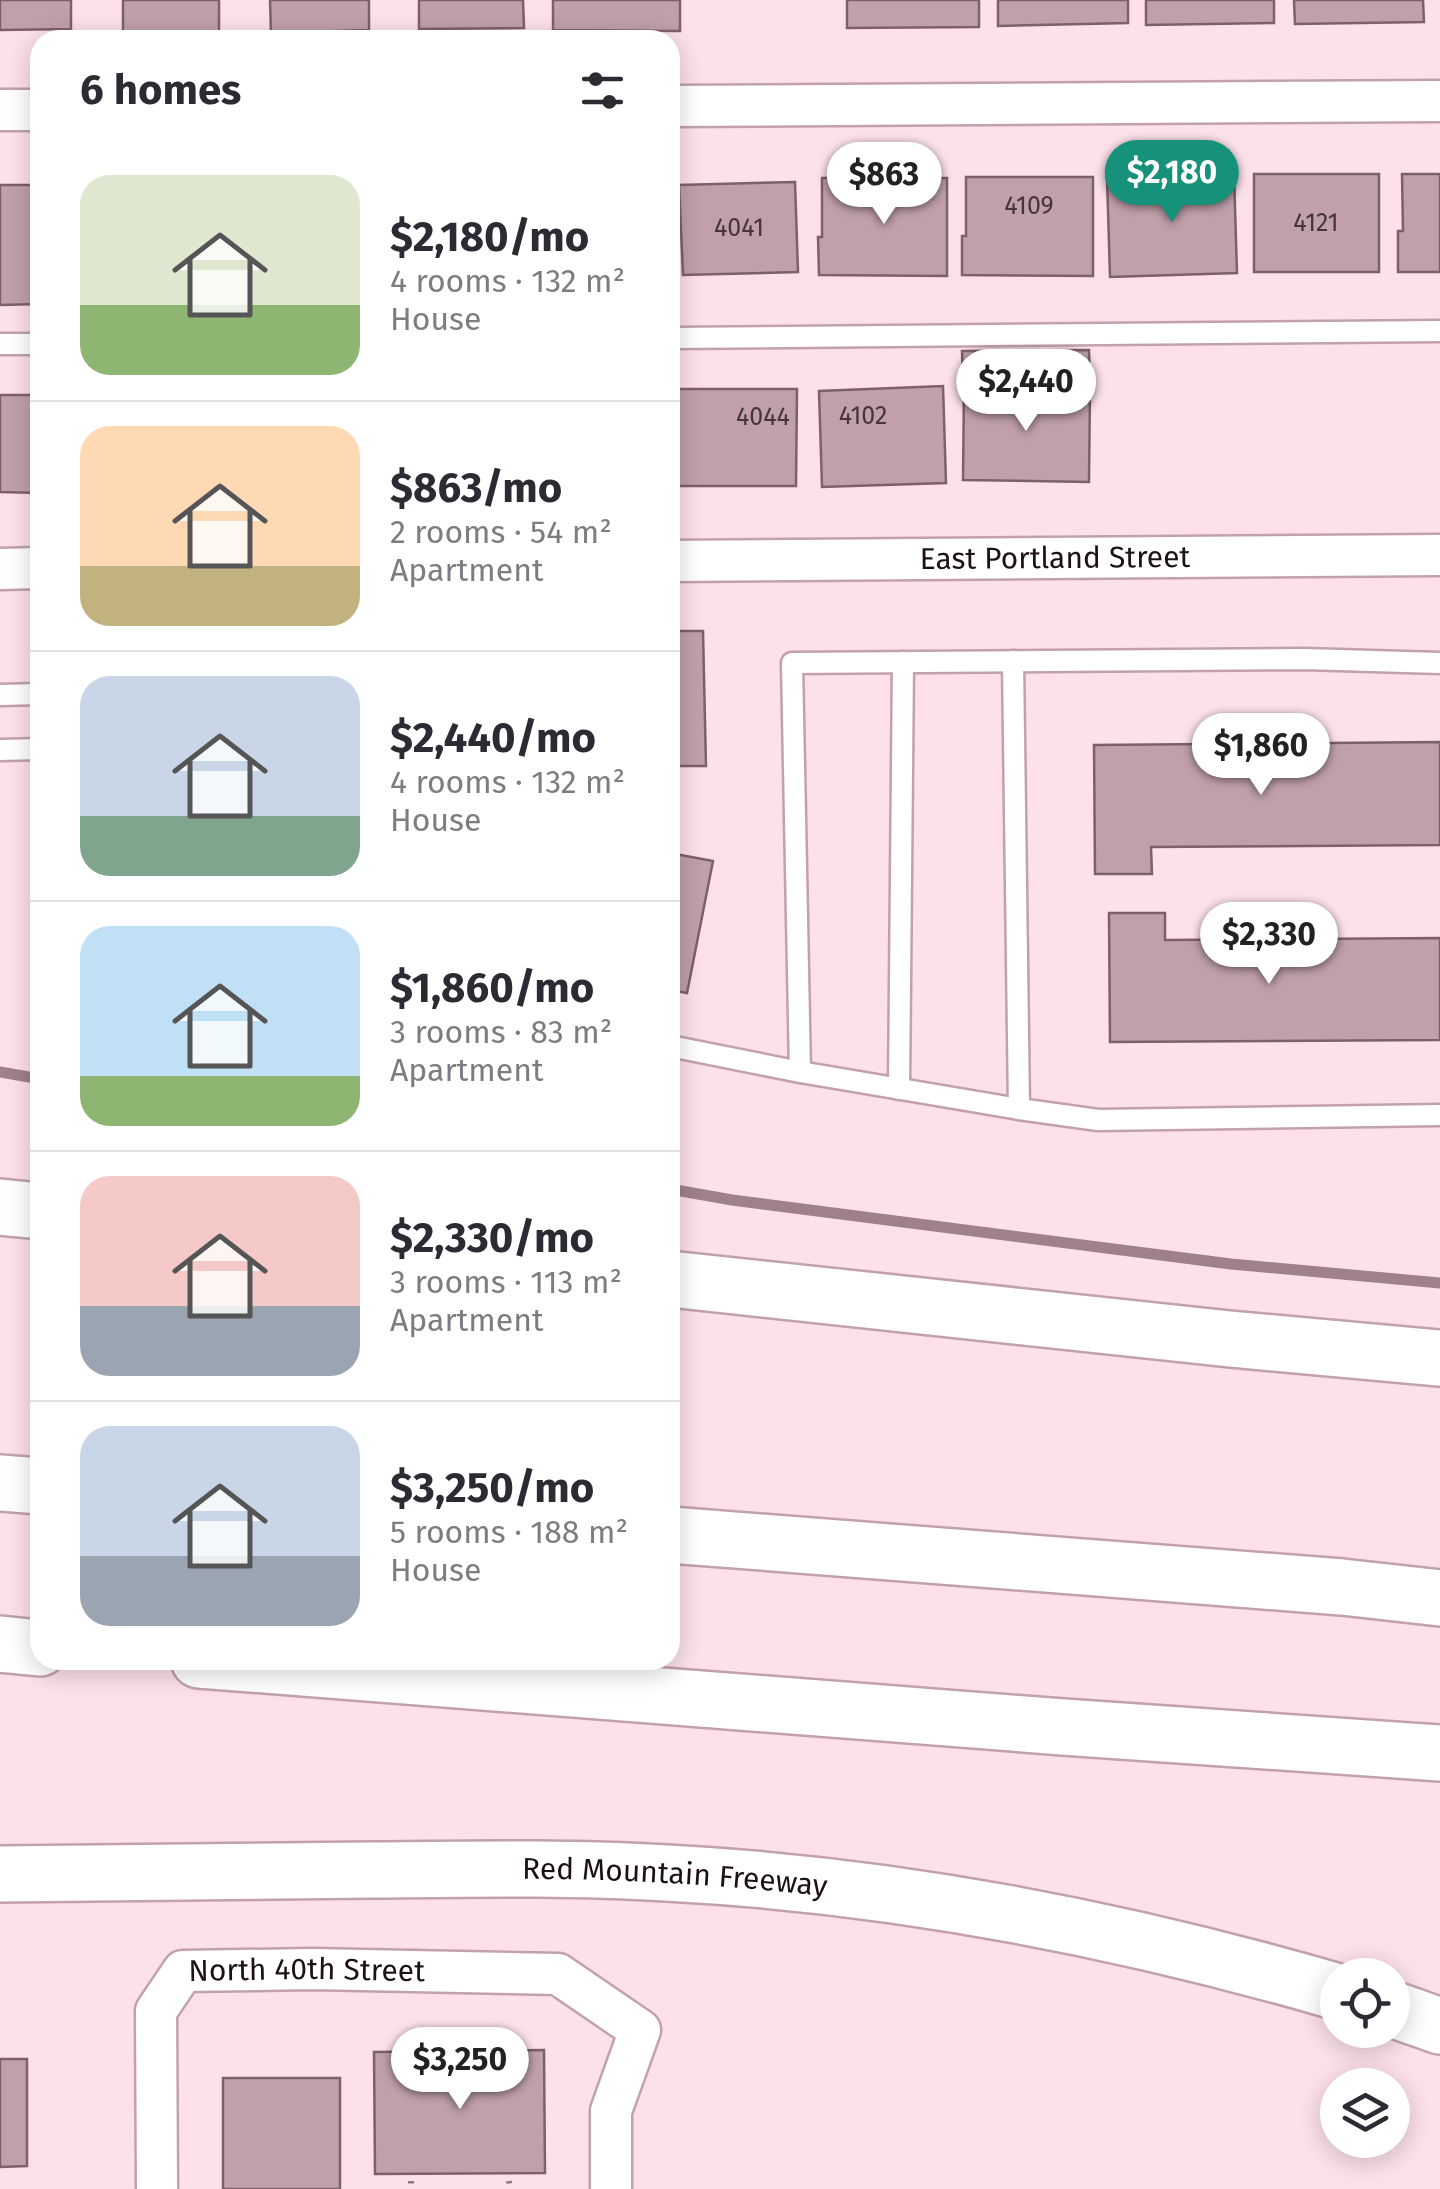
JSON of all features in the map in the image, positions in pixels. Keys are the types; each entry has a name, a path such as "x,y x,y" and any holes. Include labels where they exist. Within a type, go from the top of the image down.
{"main road":[{"path":"0,1207 30,1211"},
{"path":"680,1280 1440,1358"},
{"path":"0,1483 30,1485"},
{"path":"680,1536 1440,1598"},
{"path":"1342,1587 1440,1585"},
{"path":"0,1644 30,1647"},
{"path":"328,1670 1440,1753"},
{"path":"1064,1727 1440,1776"},
{"name":"Red Mountain Freeway","path":"0,1874 522,1869 668,1872 739,1878 868,1891 1024,1915 1189,1952 1320,1987"},
{"path":"1410,2015 1440,2026"}],"street":[{"path":"680,106 1440,101"},
{"path":"0,110 30,110"},
{"name":"East Portland Street","path":"680,561 1440,554"},
{"path":"0,569 30,568"},
{"name":"North 40th Street","path":"157,2189 156,2011 183,1971 312,1969 558,1974 640,2030 611,2111 611,2189"}],"lane":[{"path":"680,338 1440,331"},
{"path":"0,344 30,344"},
{"path":"1013,661 1019,1109"},
{"path":"899,1089 903,662"},
{"path":"800,1072 792,663 1440,663"},
{"path":"0,695 30,694"},
{"path":"0,750 30,749"},
{"path":"680,1048 800,1072 1098,1120 1440,1115"}],"building":[{"path":"0,0 71,0 71,29 0,30"},
{"path":"123,0 219,0 219,30 123,30"},
{"path":"270,0 369,0 369,30 271,30"},
{"path":"419,0 523,0 524,28 419,29"},
{"path":"553,0 680,0 680,30 553,30"},
{"path":"847,0 979,0 979,27 847,28"},
{"path":"998,0 1128,0 1128,23 998,26"},
{"path":"1146,0 1274,0 1274,23 1146,25"},
{"path":"1294,0 1423,0 1424,22 1295,24"},
{"path":"1234,174 1237,273 1110,277 1107,177"},
{"path":"1254,174 1379,174 1379,272 1254,272"},
{"path":"1402,174 1440,174 1440,272 1398,272 1398,231 1403,231"},
{"path":"966,177 1093,177 1093,276 962,275"},
{"path":"822,178 947,178 947,276 819,275"},
{"path":"795,182 798,272 683,275 680,185"},
{"path":"0,185 30,185 30,304 0,305"},
{"path":"1089,350 1090,382 963,384 962,351"},
{"path":"964,385 1090,387 1089,482 963,480"},
{"path":"943,386 946,483 822,487 819,391"},
{"path":"680,389 797,389 796,486 680,486"},
{"path":"0,395 30,395 30,493 0,492"},
{"path":"680,631 703,631 706,766 680,766"},
{"path":"1440,742 1440,845 1151,847 1152,874 1095,874 1094,745"},
{"path":"680,855 713,861 687,993 680,992"},
{"path":"1109,913 1165,913 1165,940 1440,938 1440,1040 1110,1042"},
{"path":"544,2050 545,2173 375,2174 374,2052"},
{"path":"0,2059 27,2059 27,2166 0,2167"},
{"path":"223,2078 340,2078 340,2189 223,2189"}],"waterway":[{"path":"0,1072 30,1077"},
{"path":"680,1191 1231,1264 1440,1283"}]}
